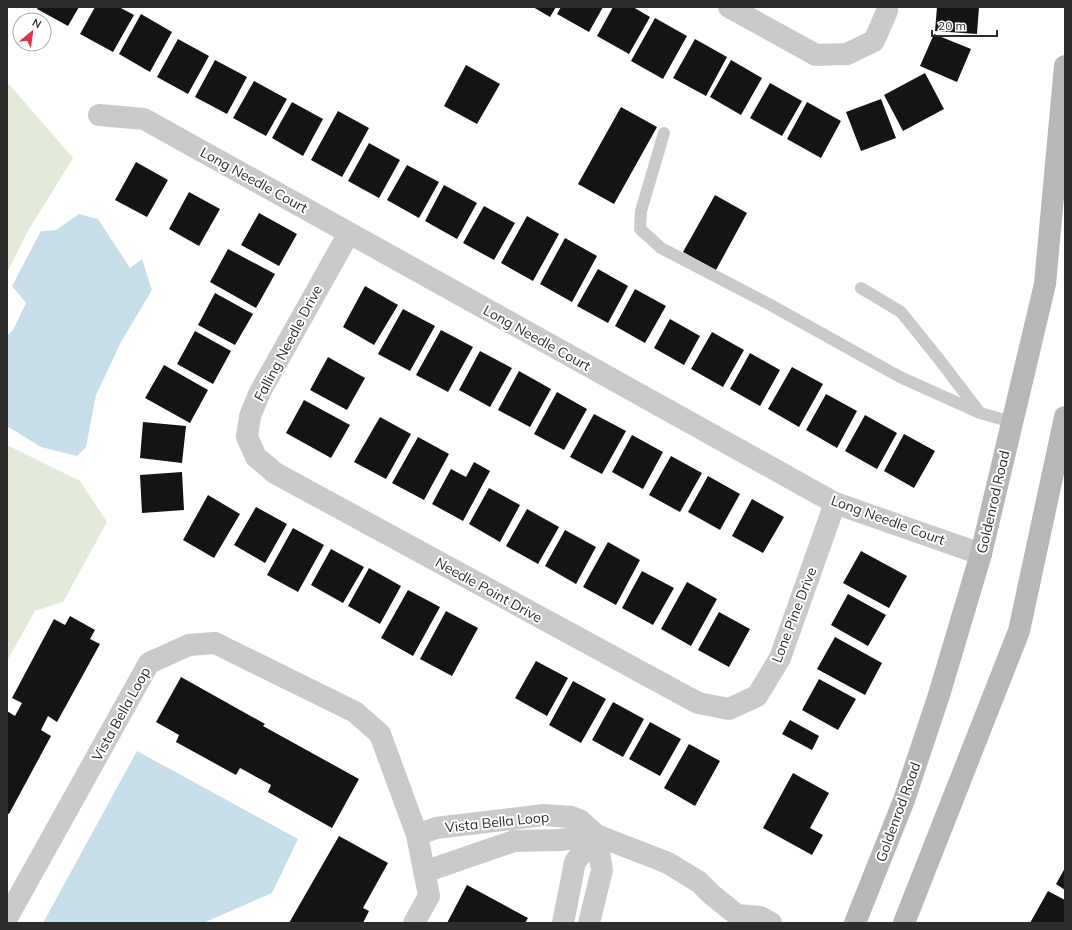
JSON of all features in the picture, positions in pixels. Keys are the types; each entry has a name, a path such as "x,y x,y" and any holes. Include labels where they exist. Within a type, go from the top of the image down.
{"main road":[{"name":"Goldenrod Road","path":"855,923 904,800 937,703 981,554 1045,284 1065,66"},
{"path":"904,923 1019,631 1064,426"},
{"path":"867,894 868,923"}],"street":[{"path":"729,7 816,55 847,54 874,41 887,11 887,7"},
{"name":"Long Needle Court","path":"99,115 144,119 835,503 981,554"},
{"name":"Falling Needle Drive","path":"256,457 247,437 250,416 260,392 348,233"},
{"name":"Needle Point Drive","path":"256,457 282,477 698,703 729,709"},
{"name":"Lone Pine Drive","path":"729,709 757,696 780,658 835,503"},
{"name":"Vista Bella Loop","path":"7,918 149,663 189,645 215,643 356,712 380,734 417,835 429,896 414,923"},
{"name":"Vista Bella Loop","path":"417,835 436,828 544,815 571,817 581,821 596,835 668,863 699,882 739,919 760,918 771,923"},
{"path":"596,835 602,870 590,922 564,918 575,862 596,835"},
{"name":"Vista Bella Loop","path":"424,872 514,841 560,840 596,835"}],"lane":[{"path":"664,133 641,211 640,229 661,248 773,307 900,377 980,413 1012,422"},
{"path":"861,288 901,312 980,413"}],"green space":[{"path":"7,82 73,158 28,231 7,273"},
{"path":"7,445 80,481 107,522 63,602 35,611 7,661"}],"water":[{"path":"79,214 98,219 130,268 142,259 152,290 121,342 96,395 86,447 77,456 41,447 7,426 7,336 13,330 26,303 12,286 41,231 56,230"},
{"path":"137,751 298,839 272,893 203,923 43,923"}],"building":[{"path":"38,7 79,7 68,26 52,17 52,12 42,12 37,9"},
{"path":"95,7 119,7 134,15 113,52 80,34"},
{"path":"533,7 556,7 550,17"},
{"path":"561,7 603,7 589,32 557,14"},
{"path":"613,7 633,7 650,17 629,54 597,36"},
{"path":"937,7 979,7 977,34 935,31"},
{"path":"141,14 172,32 150,72 119,54"},
{"path":"655,18 687,36 663,79 631,61"},
{"path":"934,34 971,49 957,82 920,66"},
{"path":"178,39 209,56 188,94 157,77"},
{"path":"695,39 727,57 706,96 673,78"},
{"path":"215,60 247,77 227,114 195,97"},
{"path":"731,60 762,78 741,115 710,97"},
{"path":"466,65 500,84 477,124 444,106"},
{"path":"925,73 944,109 903,131 884,95"},
{"path":"254,81 287,99 266,136 233,118"},
{"path":"770,83 802,101 782,136 750,118"},
{"path":"881,99 896,138 861,151 846,112"},
{"path":"292,102 323,119 303,156 272,138"},
{"path":"807,102 841,121 821,158 787,139"},
{"path":"621,107 657,127 614,204 578,184"},
{"path":"338,111 369,128 342,177 311,160"},
{"path":"369,143 400,160 379,198 348,181"},
{"path":"136,162 168,180 147,217 115,200"},
{"path":"407,165 439,182 419,218 387,200"},
{"path":"444,185 477,203 457,239 425,221"},
{"path":"189,192 220,209 199,246 169,229"},
{"path":"715,195 747,213 716,270 683,252"},
{"path":"484,206 515,223 494,260 463,243"},
{"path":"259,213 297,234 279,266 241,245"},
{"path":"527,216 559,234 533,281 501,263"},
{"path":"565,238 597,256 572,302 540,284"},
{"path":"228,249 275,274 256,308 210,282"},
{"path":"598,269 628,286 608,323 577,306"},
{"path":"365,286 398,305 374,345 343,327"},
{"path":"635,289 666,306 645,343 615,326"},
{"path":"215,293 253,314 235,345 198,325"},
{"path":"403,309 435,326 410,371 378,354"},
{"path":"670,319 700,336 684,365 654,348"},
{"path":"441,330 473,347 448,392 416,375"},
{"path":"195,331 231,351 213,384 177,364"},
{"path":"712,332 744,350 723,387 691,369"},
{"path":"480,351 512,368 490,407 459,390"},
{"path":"750,353 780,370 760,406 730,389"},
{"path":"328,357 365,378 347,410 310,390"},
{"path":"164,365 208,390 190,423 145,398"},
{"path":"792,367 823,384 799,427 768,409"},
{"path":"519,371 551,389 530,427 498,410"},
{"path":"557,392 587,409 564,450 534,434"},
{"path":"826,394 857,411 837,448 806,430"},
{"path":"304,400 350,425 331,458 286,433"},
{"path":"594,414 626,431 602,474 570,457"},
{"path":"865,415 897,433 877,469 845,451"},
{"path":"380,417 411,434 386,479 354,462"},
{"path":"143,422 186,426 182,463 140,458"},
{"path":"904,434 935,451 914,488 884,471"},
{"path":"632,435 663,452 643,489 612,472"},
{"path":"418,437 449,454 424,500 392,483"},
{"path":"671,456 702,473 680,512 649,495"},
{"path":"474,462 490,471 463,521 432,504 451,469 466,477"},
{"path":"182,472 184,510 142,513 140,475"},
{"path":"708,476 740,494 720,530 688,512"},
{"path":"489,488 520,505 500,542 469,524"},
{"path":"208,495 240,514 214,558 183,540"},
{"path":"752,499 784,517 763,553 732,536"},
{"path":"256,507 287,524 265,563 234,545"},
{"path":"527,509 559,527 538,564 506,546"},
{"path":"293,528 324,545 298,592 267,575"},
{"path":"565,530 596,547 576,584 545,566"},
{"path":"608,542 640,560 616,605 583,587"},
{"path":"331,549 364,567 343,603 311,585"},
{"path":"861,551 907,576 889,608 843,583"},
{"path":"369,568 401,586 380,624 348,606"},
{"path":"642,571 674,588 653,625 622,608"},
{"path":"687,582 717,599 691,646 661,629"},
{"path":"408,590 440,607 413,656 381,638"},
{"path":"848,594 886,615 868,646 831,625"},
{"path":"446,611 478,628 452,676 420,659"},
{"path":"719,612 750,629 729,667 698,650"},
{"path":"70,616 95,630 90,639 100,644 57,722 48,716 41,730 51,736 9,814 7,813 7,711 15,716 22,703 12,698 54,619 65,625"},
{"path":"835,637 882,663 865,695 817,669"},
{"path":"536,661 568,678 547,716 515,698"},
{"path":"181,677 265,724 263,726 359,779 332,828 268,792 271,785 240,768 236,775 176,742 179,735 156,722"},
{"path":"819,679 856,699 838,730 802,710"},
{"path":"573,681 606,699 581,743 549,725"},
{"path":"613,702 644,719 623,757 592,740"},
{"path":"790,720 819,736 812,750 782,734"},
{"path":"650,722 681,739 660,776 629,759"},
{"path":"689,744 720,761 695,806 664,788"},
{"path":"793,773 829,793 810,828 823,835 812,855 763,828"},
{"path":"339,836 388,863 363,908 369,911 363,923 289,923"},
{"path":"1065,868 1065,890 1056,884"},
{"path":"467,885 528,918 525,923 447,923"},
{"path":"1048,891 1065,900 1065,923 1030,923"}]}
